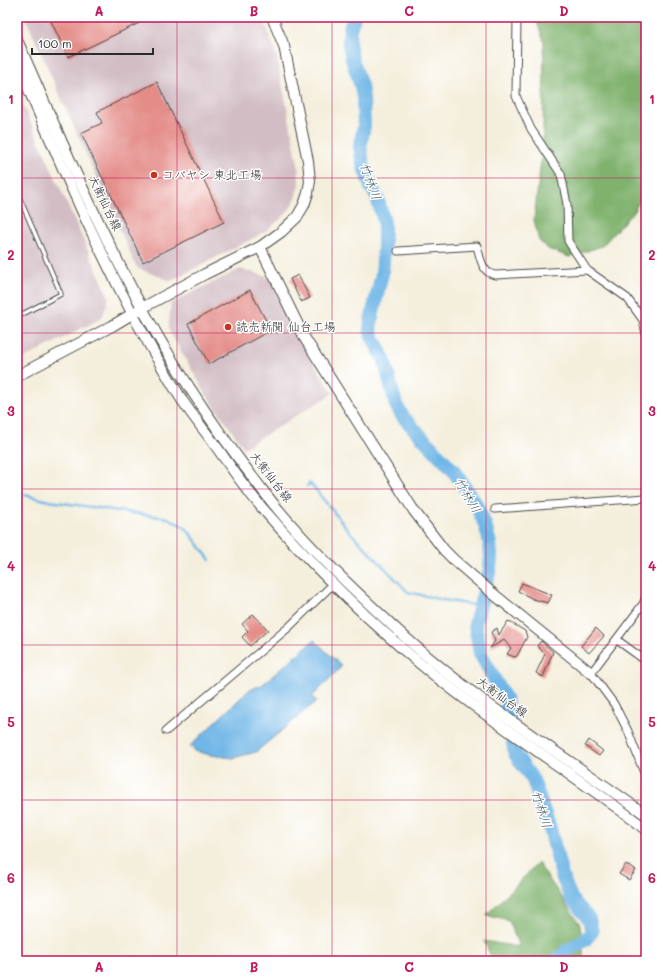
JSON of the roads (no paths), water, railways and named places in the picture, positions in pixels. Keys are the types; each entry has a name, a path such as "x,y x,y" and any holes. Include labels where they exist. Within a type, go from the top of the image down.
{"main road":[{"path":"17,376 206,274 260,247 281,232 297,217 304,205 310,181 308,161 284,46 272,17"},
{"name":"大衡仙台線","path":"17,40 80,183 142,308 193,394 265,494 333,569 408,640 489,704 530,734 646,814"},
{"name":"大衡仙台線","path":"17,62 70,186 132,314 183,401 263,509 316,568 404,650 441,681 646,829"},
{"path":"260,247 304,337 414,511 444,550 476,580 591,674"}],"street":[{"path":"516,17 516,96 531,129 561,174 567,204 568,241 587,270 627,298 643,320 645,330"},
{"path":"398,251 477,246 486,272 495,275 587,270"},
{"path":"495,509 646,498"},
{"path":"166,731 289,627 333,584"},
{"path":"646,597 643,604 591,674 614,704 628,731 646,778"},
{"path":"617,640 646,661"}],"lane":[{"path":"17,192 61,294 17,317"}],"water":[{"path":"314,640 342,666 312,697 317,701 256,752 233,758 210,755 195,751 190,746 249,690 262,685"}],"waterway":[{"name":"竹林川","path":"354,17 350,29 349,43 363,98 364,126 360,146 363,164 371,187 377,197 384,222 382,274 370,329 384,359 396,405 403,417 453,470 476,504 485,525 490,543 491,556 490,569 475,624 480,653 506,700 515,754 533,780 550,828 562,876 571,898 589,919 592,932 585,940 569,949 556,961"},
{"path":"307,486 310,483 350,532 408,592 479,606"},
{"path":"17,493 49,501 168,518 186,528 210,560"}],"place":[{"name":"コバヤシ 東北工場","path":"154,175"},
{"name":"読売新聞 仙台工場","path":"228,327"}]}
